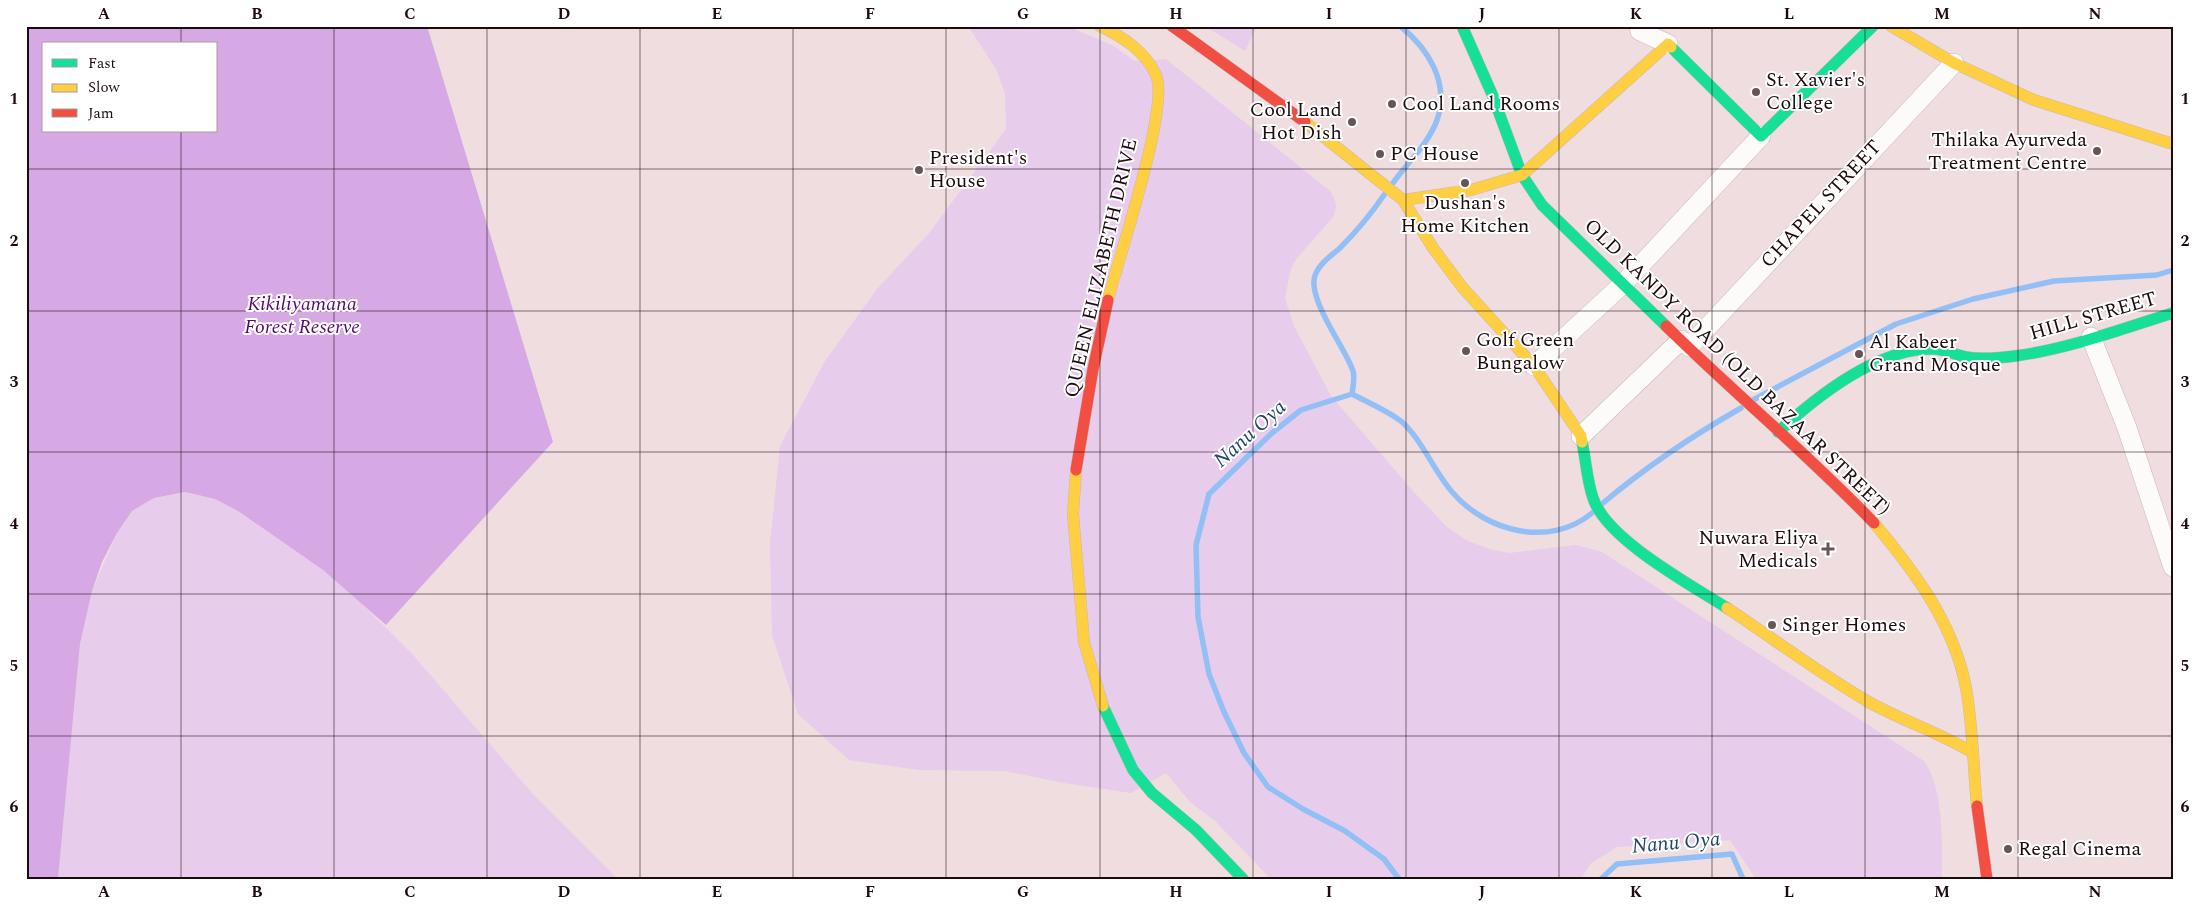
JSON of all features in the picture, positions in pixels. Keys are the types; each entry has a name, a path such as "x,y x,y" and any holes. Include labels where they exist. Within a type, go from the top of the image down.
{"main road":[{"name":"QUEEN ELIZABETH DRIVE","path":"1100,26 1122,37 1144,56 1156,76 1159,90 1146,164 1110,293 1093,369 1076,466 1073,514 1084,642 1099,697 1133,770 1152,793 1196,830 1243,879"},
{"path":"1172,26 1290,109 1401,198 1433,248 1462,287 1534,366 1581,436 1593,499 1602,516 1631,545 1836,682 1902,720 1950,739 1973,754"},
{"name":"OLD KANDY ROAD (OLD BAZAAR STREET)","path":"1462,26 1492,94 1522,175 1542,205 1624,283 1724,383 1846,492 1875,524 1926,589 1943,619 1961,666 1966,688 1980,838 1987,879"},
{"path":"1401,198 1471,190 1522,175 1668,44 1761,136 1873,26"},
{"path":"1891,26 1954,63 2034,100 2173,144"},
{"name":"HILL STREET","path":"1778,432 1798,412 1827,390 1877,364 1917,350 1932,349 1968,357 2002,358 2024,355 2173,313"}],"street":[{"path":"1639,26 1640,31 1668,44"},
{"name":"CHAPEL STREET","path":"1581,436 1685,344 1954,63"},
{"path":"1534,366 1624,283 1761,136"},
{"path":"2090,337 2127,428 2173,567"}],"shaded area":[{"path":"968,26 1067,26 1114,46 1134,61 1166,59 1330,191 1336,204 1333,217 1297,258 1291,268 1285,298 1294,326 1331,396 1413,491 1447,527 1466,540 1489,549 1509,553 1576,545 1602,552 1924,761 1931,772 1938,801 1942,834 1942,879 1756,879 1730,840 1617,847 1590,864 1581,879 1271,879 1215,821 1190,802 1166,773 1131,793 1064,783 1005,771 919,770 849,760 798,714 772,635 770,544 780,446 825,361 877,289 930,232 1006,129 1005,93 996,69"},
{"path":"1205,26 1257,26 1245,51"},
{"path":"185,492 215,499 238,511 323,570 356,598 414,656 532,793 618,879 58,879 80,644 92,591 117,533 132,511 154,498"}],"green space":[{"name":"Kikiliyamana Forest Reserve","path":"26,26 427,26 553,442 386,625 323,570 238,511 215,499 185,492 154,498 132,511 117,533 102,562 92,591 80,644 58,879 26,879"}],"waterway":[{"name":"Nanu Oya","path":"1393,183 1429,137 1437,120 1441,93 1434,67 1419,45 1400,26"},
{"name":"Nanu Oya","path":"1352,394 1353,371 1320,307 1314,283 1316,273 1326,259 1352,236 1384,195"},
{"path":"1753,400 1896,324 1973,299 2054,281 2157,275 2173,270"},
{"path":"1352,394 1402,422 1416,438 1446,485 1467,506 1483,518 1501,526 1520,531 1539,532 1557,530 1575,524 1592,513"},
{"name":"Nanu Oya","path":"1352,394 1301,410 1272,433 1209,494 1196,545 1198,617 1209,674 1224,712 1244,753 1268,787 1303,809 1345,831 1384,859 1399,879"},
{"path":"1603,503 1670,453 1741,408"},
{"name":"Nanu Oya","path":"1601,879 1617,864 1732,854 1743,879"}],"traffic: fast":[{"path":"1462,26 1492,94 1522,175 1542,205 1666,326"},
{"path":"1671,47 1761,136 1873,26"},
{"path":"1778,432 1829,390 1849,377 1891,357 1912,351 1933,349 1972,358 2035,353 2075,344 2173,313"},
{"path":"1582,442 1593,498 1601,514 1614,529 1651,560 1727,608"},
{"path":"1103,706 1133,770 1152,793 1196,830 1243,879"}],"traffic: slow":[{"path":"1100,26 1125,40 1140,52 1156,75 1158,92 1156,118 1150,149 1108,300"},
{"path":"1891,26 1954,63 2034,100 2173,144"},
{"path":"1522,175 1668,44 1671,47"},
{"path":"1305,122 1403,200 1471,190 1522,175"},
{"path":"1403,200 1433,248 1462,287 1534,366 1581,436 1582,442"},
{"path":"1076,470 1073,514 1084,642 1103,706"},
{"path":"1874,523 1918,580 1931,600 1952,642 1966,688 1972,732 1977,806"},
{"path":"1727,608 1867,701 1973,753"}],"traffic: jam":[{"path":"1172,26 1305,122"},
{"path":"1076,470 1093,369 1108,300"},
{"path":"1666,326 1849,497 1874,523"},
{"path":"1977,806 1987,879"}],"place":[{"name":"St. Xavier's College","path":"1756,92"},
{"name":"Cool Land Rooms","path":"1392,104"},
{"name":"Cool Land Hot Dish","path":"1352,122"},
{"name":"Thilaka Ayurveda Treatment Centre","path":"2097,151"},
{"name":"PC House","path":"1380,154"},
{"name":"President's House","path":"919,170"},
{"name":"Dushan's Home Kitchen","path":"1465,183"},
{"name":"Golf Green Bungalow","path":"1466,351"},
{"name":"Al Kabeer Grand Mosque","path":"1859,354"},
{"name":"Nuwara Eliya Medicals","path":"1828,549"},
{"name":"Singer Homes","path":"1772,625"},
{"name":"Regal Cinema","path":"2008,849"}]}
